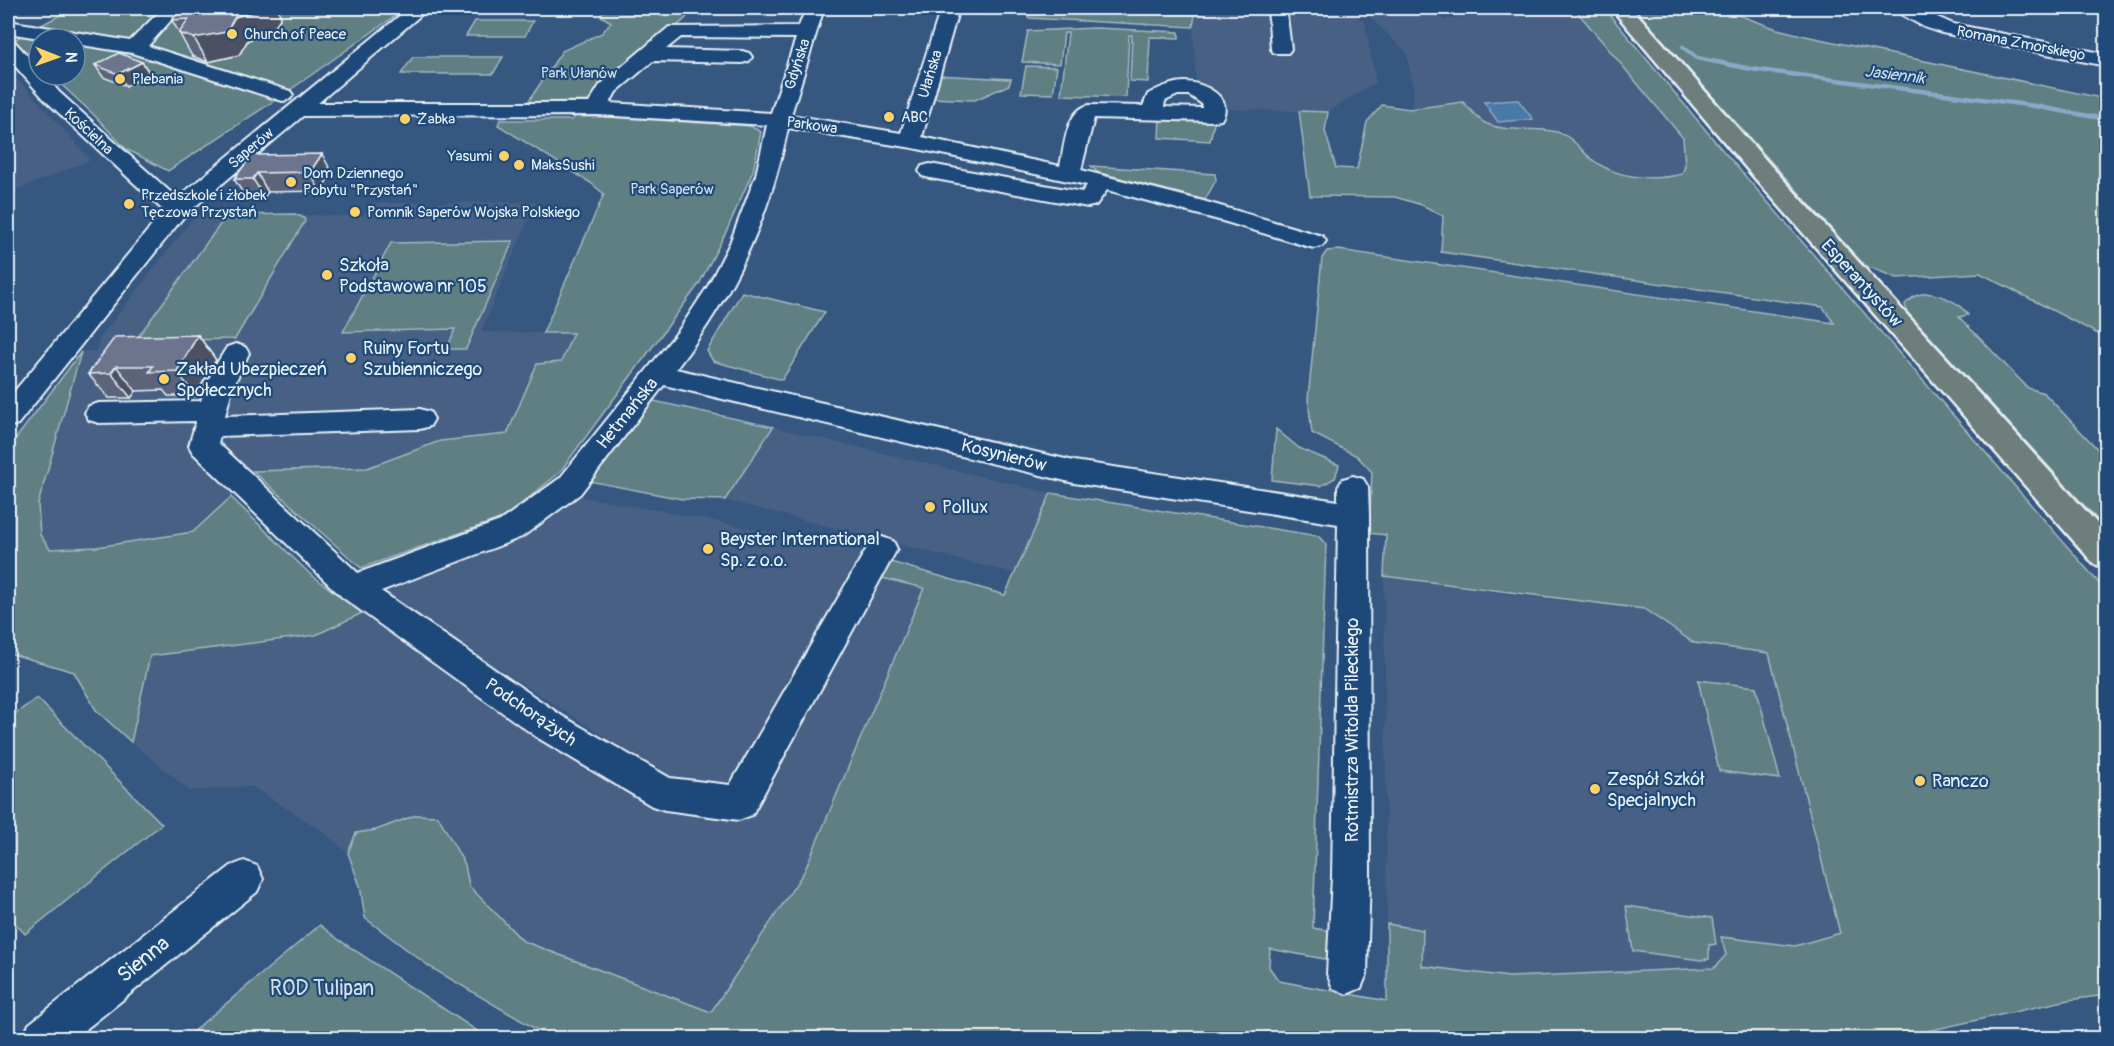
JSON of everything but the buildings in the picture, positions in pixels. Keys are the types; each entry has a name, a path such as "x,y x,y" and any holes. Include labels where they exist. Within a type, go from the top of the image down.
{"main road":[{"name":"Esperantystów","path":"1620,8 1769,180 2106,555"}],"street":[{"path":"135,48 172,8"},
{"name":"Saperów","path":"8,417 177,210 290,102 420,8"},
{"name":"Gdyńska","path":"779,120 815,8"},
{"name":"Ułańska","path":"910,140 950,8"},
{"path":"1277,8 1281,50"},
{"name":"Romana Zmorskiego","path":"1904,8 1949,29 2106,60"},
{"path":"596,109 607,89 688,21 691,14"},
{"name":"Parkowa","path":"8,27 135,48 290,102 596,109 779,120 910,140 1102,182 1256,222 1314,241"},
{"path":"676,31 807,32"},
{"name":"Kościelna","path":"8,46 52,96 177,210"},
{"path":"648,56 742,57"},
{"path":"1069,174 1083,116 1089,111 1152,112"},
{"name":"Hetmańska","path":"353,588 511,529 570,486 688,336 720,286 742,243 767,175 779,120"},
{"path":"930,171 1088,200 1102,182"},
{"name":"Podchorążych","path":"236,353 210,418 203,446 353,588 550,727 665,794 739,803 882,549"},
{"name":"Kosynierów","path":"658,374 1074,472 1354,501"},
{"path":"99,413 210,418 420,419"},
{"name":"Rotmistrza Witolda Pileckiego","path":"1347,974 1351,876 1354,501"},
{"name":"Sienna","path":"43,1038 244,879"}],"shaded area":[{"path":"953,8 1022,8 1021,18 950,15"},
{"path":"1196,8 1344,8 1365,22 1376,82 1328,112 1224,109 1196,85 1193,27"},
{"path":"1360,8 1434,8 1444,20 1475,14 1471,8 1574,8 1683,138 1685,167 1682,174 1661,179 1636,177 1607,170 1586,155 1575,141 1538,128 1507,128 1486,124 1463,102 1410,109 1414,92 1406,52"},
{"path":"8,71 91,160 8,193"},
{"path":"1518,100 1533,119 1498,122 1484,102"},
{"path":"536,202 481,332 573,333 561,362 537,364 507,435 440,441 367,468 253,471 231,497 193,532 97,547 50,549 40,536 38,504 81,352 96,351 99,339 196,214 363,216 371,203"},
{"path":"773,427 1051,493 1016,574 725,500"},
{"path":"572,495 868,552 732,790 669,778 376,590 510,540 553,515"},
{"name":"Zespół Szkół Specjalnych","path":"1384,576 1521,596 1644,609 1694,643 1769,653 1840,933 1795,946 1721,937 1726,955 1714,968 1509,977 1422,966 1423,930 1387,924"},
{"path":"878,577 925,587 804,872 711,1012 523,941 469,886 465,865 416,815 376,830 356,833 348,853 321,830 251,786 190,791 131,742 150,656 316,635 362,613 457,682 651,802 745,816"}],"green space":[{"path":"73,8 406,8 283,95 168,171 126,149 64,87 87,87 87,27 38,27"},
{"name":"Park Ułanów","path":"605,8 690,8 686,18 594,101 528,102 562,51 602,33 611,22 601,16"},
{"path":"1029,8 1196,8 1193,27 1028,18"},
{"path":"1574,8 1604,8 1719,146 2106,591 2106,995 2068,1000 1896,1038 551,1038 430,967 365,918 360,886 348,853 356,833 376,830 416,815 438,816 465,865 469,886 523,941 711,1012 804,872 924,588 878,577 891,562 1005,595 1051,493 1318,536 1326,544 1313,928 1336,932 1336,961 1270,949 1269,967 1279,981 1387,1001 1387,924 1423,930 1422,966 1509,977 1714,968 1726,955 1721,937 1795,946 1840,933 1769,653 1694,643 1644,609 1384,576 1386,535 1369,533 1372,472 1357,456 1312,433 1308,399 1322,258 1327,251 1339,250 1834,323 1823,307 1441,252 1443,216 1422,205 1395,197 1310,196 1299,111 1328,112 1325,131 1336,168 1357,169 1367,122 1382,105 1410,109 1463,102 1477,117 1495,127 1548,130 1562,134 1596,162 1618,173 1644,178 1682,174 1685,166 1683,138"},
{"path":"1633,8 1719,8 1777,29 1810,37 2106,99 2106,338 1980,273 1897,278 1864,265"},
{"path":"475,21 533,21 525,36 466,36"},
{"path":"1096,28 1179,32 1179,38 1150,37 1148,82 1130,81 1132,35 1129,35 1126,97 1061,95 1068,33 1064,33 1060,64 1022,62 1028,31"},
{"path":"27,33 27,52 14,40"},
{"path":"413,57 503,57 493,74 401,74"},
{"path":"1026,66 1057,67 1053,94 1021,93"},
{"path":"937,75 1011,79 1009,85 975,100 929,98"},
{"name":"Park Saperów","path":"576,115 750,126 761,132 753,171 727,230 699,284 559,473 505,517 361,568 253,471 367,468 440,441 507,434 537,364 561,362 573,333 543,333 604,194 591,183 498,125 500,120 572,120"},
{"path":"1160,116 1215,118 1210,141 1159,138"},
{"path":"1091,166 1215,174 1216,180 1205,200 1097,172"},
{"path":"295,214 304,218 305,221 235,339 135,341 227,215"},
{"path":"513,241 466,349 447,349 455,329 343,332 391,243"},
{"path":"742,292 825,312 782,380 713,361 707,351"},
{"path":"1925,293 1944,297 1960,306 1968,315 1959,317 2028,388 2044,393 2106,458 2106,529 1907,312 1905,304 1915,296"},
{"path":"81,352 38,504 40,535 50,549 97,547 193,532 231,497 310,574 362,613 316,635 150,656 131,742 96,710 74,672 8,653 8,449"},
{"path":"649,400 773,427 725,500 682,499 589,481"},
{"path":"1276,429 1299,448 1339,465 1335,478 1321,486 1272,480"},
{"path":"1698,680 1756,687 1780,779 1719,771"},
{"path":"37,698 162,824 25,934 8,916 8,719"},
{"path":"1626,906 1712,918 1716,944 1709,945 1709,959 1701,960 1633,951"},
{"name":"ROD Tulipan","path":"320,925 339,940 488,1038 185,1038"}],"waterway":[{"name":"Jasiennik","path":"1683,47 1697,58 1751,69 2028,105 2106,119"}],"place":[{"name":"Church of Peace","path":"232,34"},
{"name":"Plebania","path":"120,79"},
{"name":"ABC","path":"889,117"},
{"name":"Żabka","path":"405,119"},
{"name":"Yasumi","path":"504,156"},
{"name":"MaksSushi","path":"519,165"},
{"name":"Dom Dziennego Pobytu \"Przystań\"","path":"291,182"},
{"name":"Przedszkole i żłobek Tęczowa Przystań","path":"129,204"},
{"name":"Pomnik Saperów Wojska Polskiego","path":"355,212"},
{"name":"Szkoła Podstawowa nr 105","path":"327,275"},
{"name":"Ruiny Fortu Szubienniczego","path":"351,358"},
{"name":"Zakład Ubezpieczeń Społecznych","path":"164,379"},
{"name":"Pollux","path":"930,507"},
{"name":"Beyster International Sp. z o.o.","path":"708,549"},
{"name":"Ranczo","path":"1920,781"},
{"name":"Zespół Szkół Specjalnych","path":"1595,789"}]}
